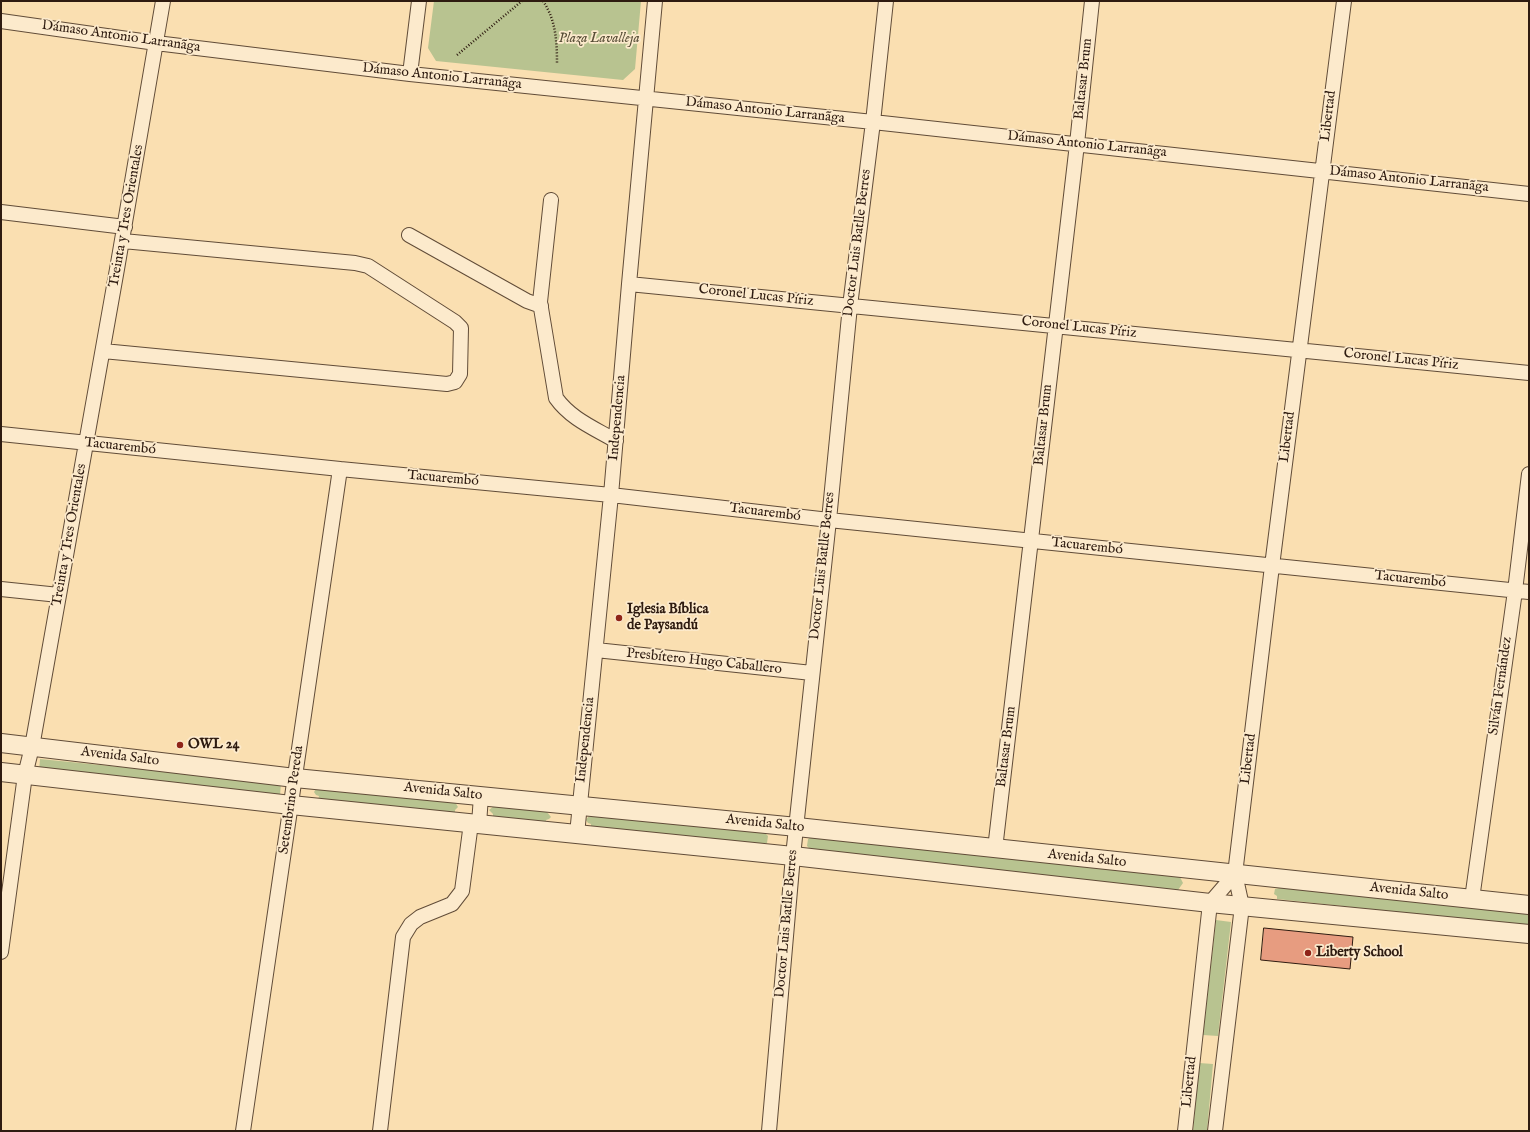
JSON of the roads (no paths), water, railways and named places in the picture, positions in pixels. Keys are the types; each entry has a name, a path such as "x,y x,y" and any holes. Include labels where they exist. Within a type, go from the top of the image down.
{"street":[{"name":"Treinta y Tres Orientales","path":"1,952 25,775 32,746 87,444 163,1"},
{"path":"410,74 419,1"},
{"name":"Independencia","path":"577,834 616,441 654,1"},
{"name":"Doctor Luis Batlle Berres","path":"769,1131 793,856 850,306 873,122 886,1"},
{"name":"Baltasar Brum","path":"995,849 1077,144 1092,1"},
{"name":"Libertad","path":"1215,1131 1242,906 1235,874 1272,566 1344,1"},
{"name":"Dámaso Antonio Larranãga","path":"1,21 156,43 410,74 1323,170 1529,194"},
{"path":"550,200 540,302 556,398 575,418 616,441"},
{"path":"1,212 125,227"},
{"path":"409,235 527,301 541,306"},
{"path":"103,351 446,384 455,382 460,374 461,328 455,322 368,266 355,263 123,241"},
{"name":"Coronel Lucas Píriz","path":"629,284 1529,373"},
{"name":"Tacuarembó","path":"1,434 87,444 611,495 829,520 1529,592"},
{"name":"Setembrino Pereda","path":"243,1131 340,469"},
{"name":"Silván Fernández","path":"1472,898 1515,591 1529,474"},
{"path":"1,589 59,595"},
{"name":"Presbítero Hugo Caballero","path":"596,650 812,673"},
{"name":"Avenida Salto","path":"1,743 295,778 797,827 1529,905"},
{"name":"Avenida Salto","path":"1,772 291,805 793,856 1210,903 1529,934"},
{"path":"380,1131 403,937 411,924 420,917 452,904 462,891 481,796"},
{"path":"1210,903 1235,874"},
{"name":"Libertad","path":"1185,1131 1210,903"}],"place":[{"name":"Iglesia Bíblica de Paysandú","path":"619,618"},
{"name":"OWL 24","path":"180,745"},
{"name":"Liberty School","path":"1308,953"}],"park label":[{"name":"Plaza Lavalleja","path":"599,39"}]}
